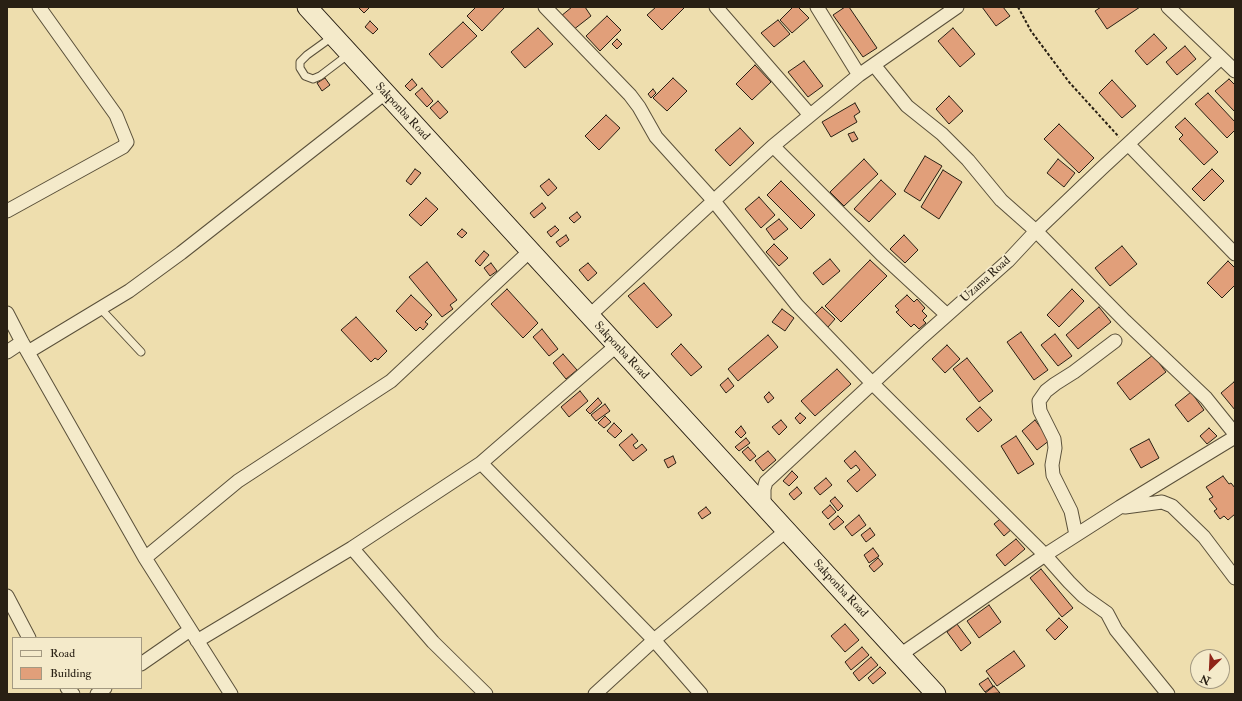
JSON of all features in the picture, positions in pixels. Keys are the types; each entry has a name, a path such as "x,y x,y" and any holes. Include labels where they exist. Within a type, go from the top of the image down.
{"main road":[{"name":"Sakponba Road","path":"307,7 332,37 936,694"}],"street":[{"path":"7,211 123,147 127,142 116,115 39,7"},
{"path":"545,7 630,95 640,108 656,137 713,200 797,305 873,384 1045,555 1083,596 1107,613 1116,630 1168,694"},
{"path":"716,7 810,115"},
{"path":"817,7 859,75"},
{"path":"589,316 773,146 859,75 957,7"},
{"path":"1168,7 1235,71"},
{"name":"Uzama Road","path":"764,507 764,490 766,482 947,315 1008,261 1036,231 1221,58"},
{"path":"874,65 907,106 942,134 968,160 1001,200 1036,231 1125,321 1206,398 1235,434"},
{"path":"7,352 25,347 100,308 128,291 181,253 385,94"},
{"path":"1128,144 1235,254"},
{"path":"773,146 880,254 947,315"},
{"path":"145,558 238,481 391,381 530,251"},
{"path":"7,313 145,558 231,694"},
{"path":"1076,535 1071,511 1053,476 1052,465 1055,448 1054,439 1040,411 1039,401 1054,384 1071,375 1115,341"},
{"path":"142,663 352,548 481,463 616,346"},
{"path":"900,655 1045,555 1120,507 1235,437"},
{"path":"481,463 654,640 701,694"},
{"path":"1120,507 1130,508 1144,504 1162,502 1172,506 1204,537 1235,578"},
{"path":"596,694 654,640 786,531"},
{"path":"352,548 433,642 486,694"},
{"path":"7,596 28,637"}],"lane":[{"path":"332,37 307,55 300,62 300,68 305,76 313,79 320,76 348,54"},
{"path":"100,308 141,352"}],"path":[{"path":"1018,7 1031,31 1069,82 1119,137 1128,144"}],"building":[{"path":"358,7 370,7 364,13"},
{"path":"476,7 505,7 482,31 467,16"},
{"path":"572,7 585,7 591,16 573,30 561,16"},
{"path":"656,7 685,7 662,30 647,15"},
{"path":"793,7 798,7 809,18 792,33 780,20"},
{"path":"845,7 849,7 877,48 863,57 833,15"},
{"path":"982,7 1003,7 1010,16 996,26"},
{"path":"1101,7 1140,7 1107,29 1095,11"},
{"path":"607,16 621,30 600,51 586,36"},
{"path":"778,20 790,34 774,47 761,33"},
{"path":"370,21 378,29 373,34 365,27"},
{"path":"463,22 477,36 442,68 429,54"},
{"path":"538,28 553,44 525,68 511,52"},
{"path":"953,28 975,54 960,67 938,41"},
{"path":"1154,34 1167,48 1147,65 1135,51"},
{"path":"617,39 622,44 617,49 612,44"},
{"path":"1185,46 1196,59 1177,75 1166,62"},
{"path":"804,61 823,86 808,97 788,72"},
{"path":"755,65 771,82 752,100 736,84"},
{"path":"325,78 330,85 322,91 317,83"},
{"path":"673,78 687,91 667,111 653,98"},
{"path":"412,79 417,85 410,91 405,86"},
{"path":"1229,79 1235,85 1235,112 1215,91"},
{"path":"1112,80 1136,106 1122,118 1099,93"},
{"path":"422,88 433,101 427,107 415,94"},
{"path":"653,89 656,93 651,98 648,94"},
{"path":"1208,93 1235,122 1235,130 1227,138 1195,104"},
{"path":"949,96 963,111 949,124 936,109"},
{"path":"438,101 448,112 440,119 430,108"},
{"path":"855,103 860,112 854,116 857,122 831,137 822,122"},
{"path":"606,115 620,128 599,150 585,136"},
{"path":"1185,118 1218,152 1204,165 1179,139 1183,135 1175,127"},
{"path":"1059,124 1094,158 1079,173 1044,139"},
{"path":"740,128 754,143 730,166 715,150"},
{"path":"854,132 858,139 852,142 848,134"},
{"path":"925,156 942,166 920,201 904,191"},
{"path":"864,159 878,174 844,206 830,192"},
{"path":"1058,159 1075,173 1064,187 1047,173"},
{"path":"415,169 421,173 411,185 406,181"},
{"path":"1212,169 1224,181 1204,201 1192,189"},
{"path":"943,170 962,182 939,219 921,207"},
{"path":"549,179 557,188 548,196 540,186"},
{"path":"881,180 896,194 869,222 854,209"},
{"path":"781,181 815,215 801,229 767,195"},
{"path":"759,197 775,215 761,228 745,209"},
{"path":"426,198 438,209 421,226 409,215"},
{"path":"542,203 546,208 534,218 530,213"},
{"path":"577,212 581,217 574,223 569,218"},
{"path":"779,219 788,229 774,240 766,229"},
{"path":"555,226 559,230 551,237 547,232"},
{"path":"462,229 467,233 462,238 457,234"},
{"path":"566,235 569,240 560,247 556,242"},
{"path":"904,235 918,250 905,263 890,249"},
{"path":"774,244 788,258 779,266 766,252"},
{"path":"1122,246 1137,264 1110,286 1095,268"},
{"path":"484,251 489,255 480,266 475,261"},
{"path":"830,259 840,271 823,285 813,273"},
{"path":"870,260 887,276 841,322 825,306"},
{"path":"1228,261 1235,268 1235,285 1222,298 1207,283"},
{"path":"427,262 457,300 450,305 453,309 442,317 409,277"},
{"path":"491,263 497,271 490,276 484,268"},
{"path":"588,263 597,273 588,281 579,270"},
{"path":"644,283 672,315 657,328 628,296"},
{"path":"507,289 538,323 523,338 491,304"},
{"path":"1072,289 1084,301 1059,327 1047,315"},
{"path":"411,295 432,315 425,322 428,324 423,330 420,327 416,331 396,311"},
{"path":"907,295 914,302 917,299 925,308 922,311 927,316 923,320 926,323 919,329 914,324 911,327 896,312 899,310 895,306"},
{"path":"822,307 835,319 828,327 815,314"},
{"path":"1099,307 1111,322 1078,349 1066,335"},
{"path":"782,309 794,318 785,331 772,322"},
{"path":"356,317 387,351 378,360 375,358 371,362 341,330"},
{"path":"542,329 558,349 549,356 533,337"},
{"path":"1021,332 1048,370 1034,380 1007,342"},
{"path":"1055,334 1072,356 1058,366 1041,345"},
{"path":"768,335 778,347 738,381 728,369"},
{"path":"681,344 702,367 691,376 671,354"},
{"path":"947,345 960,359 945,373 932,359"},
{"path":"563,354 577,370 566,379 553,363"},
{"path":"1153,355 1166,372 1130,400 1117,383"},
{"path":"967,358 993,391 979,402 953,369"},
{"path":"837,369 851,384 815,416 801,401"},
{"path":"728,378 734,386 726,393 720,385"},
{"path":"1234,382 1235,383 1235,410 1221,393"},
{"path":"580,391 588,401 569,417 561,407"},
{"path":"769,392 774,398 768,403 764,397"},
{"path":"1191,392 1204,410 1188,422 1175,405"},
{"path":"598,398 602,403 590,414 586,410"},
{"path":"605,404 610,411 596,421 591,415"},
{"path":"980,407 992,420 978,432 966,419"},
{"path":"800,413 806,418 800,424 795,418"},
{"path":"605,416 611,422 604,428 598,423"},
{"path":"781,420 787,427 779,435 772,427"},
{"path":"1035,420 1050,440 1037,450 1022,431"},
{"path":"614,423 622,431 615,438 607,431"},
{"path":"741,426 746,433 741,438 735,432"},
{"path":"1209,428 1217,436 1207,444 1200,436"},
{"path":"632,434 638,441 633,445 636,449 642,444 647,450 633,461 619,445"},
{"path":"1016,436 1034,464 1018,474 1001,446"},
{"path":"746,438 750,443 739,451 735,447"},
{"path":"1149,439 1159,458 1141,468 1130,449"},
{"path":"748,447 756,456 750,461 742,452"},
{"path":"768,451 776,460 763,471 755,461"},
{"path":"855,451 876,475 857,492 847,481 860,470 856,465 851,469 844,461"},
{"path":"673,456 676,463 668,468 664,460"},
{"path":"792,471 798,477 789,486 783,481"},
{"path":"1223,476 1229,484 1231,483 1235,488 1235,514 1228,520 1224,516 1220,519 1214,511 1217,509 1209,499 1213,497 1206,487"},
{"path":"826,478 832,485 820,495 814,488"},
{"path":"797,487 802,493 794,500 789,494"},
{"path":"835,497 843,506 838,511 830,501"},
{"path":"830,505 836,512 828,519 822,512"},
{"path":"706,507 711,513 702,519 698,513"},
{"path":"859,515 866,525 852,536 845,527"},
{"path":"838,516 844,522 834,530 829,524"},
{"path":"1004,516 1013,528 1004,536 994,524"},
{"path":"870,528 875,535 866,542 861,535"},
{"path":"1016,539 1025,549 1005,566 996,555"},
{"path":"873,548 879,556 869,563 864,555"},
{"path":"878,558 883,564 874,572 869,566"},
{"path":"1041,569 1073,608 1062,617 1030,578"},
{"path":"989,605 1001,622 979,638 967,621"},
{"path":"1059,618 1068,627 1055,640 1046,630"},
{"path":"845,624 859,640 845,652 831,636"},
{"path":"957,624 971,643 961,651 947,632"},
{"path":"862,647 869,655 851,670 845,662"},
{"path":"1014,651 1025,666 997,686 986,671"},
{"path":"871,657 878,665 859,681 853,673"},
{"path":"880,667 886,673 873,684 868,678"},
{"path":"988,678 993,686 985,692 979,684"},
{"path":"994,686 1000,693 984,694"}]}
